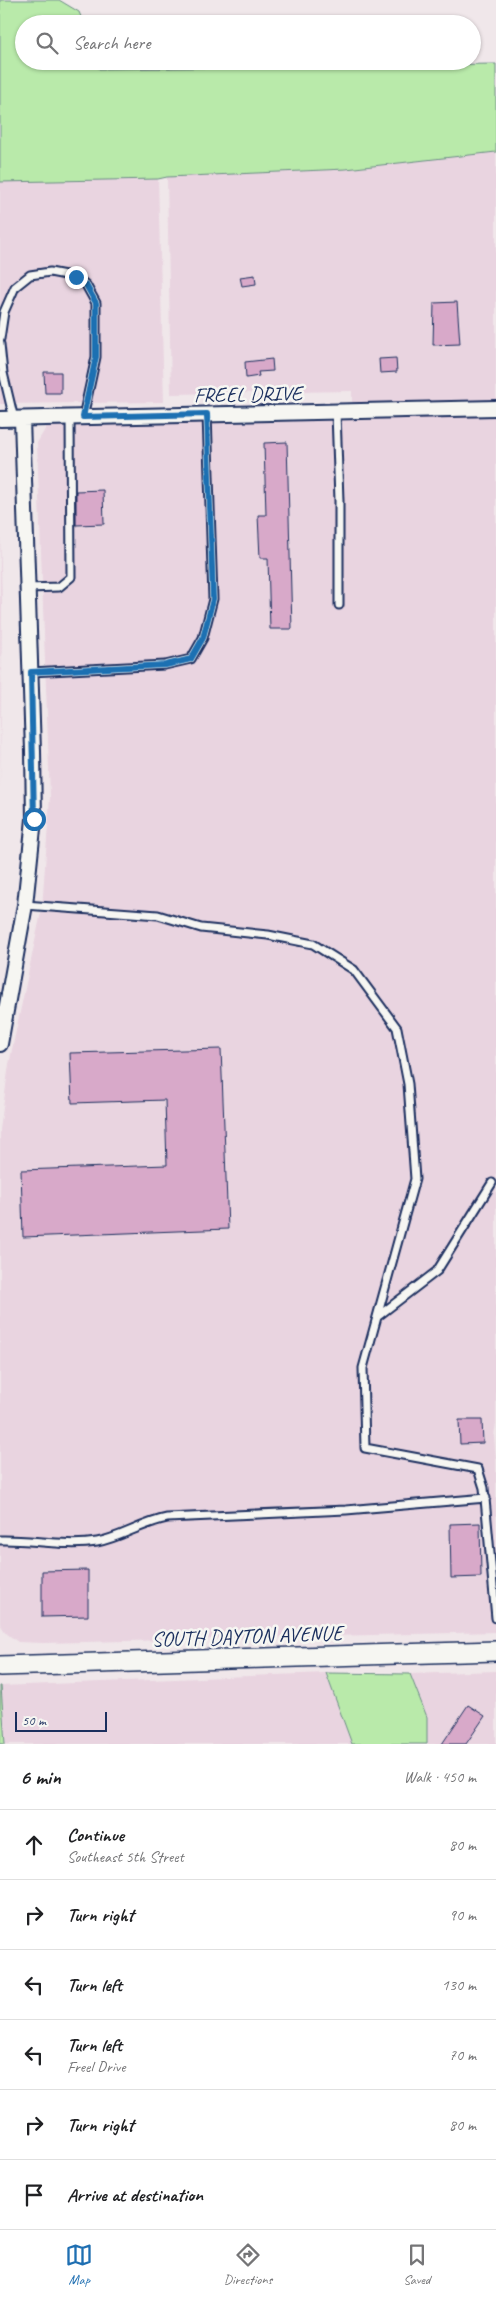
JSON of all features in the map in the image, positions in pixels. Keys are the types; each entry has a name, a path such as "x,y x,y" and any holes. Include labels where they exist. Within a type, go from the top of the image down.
{"main road":[{"name":"SOUTH DAYTON AVENUE","path":"0,1666 496,1651"}],"street":[{"name":"FREEL DRIVE","path":"12,419 496,408"},
{"path":"0,1044 25,905 34,819 28,588 12,419"}],"lane":[{"path":"0,339 4,312 16,287 30,275 50,272 76,277 86,285 96,303 96,357 76,417 71,576 58,587 28,588"},
{"path":"0,344 3,373 12,419"},
{"path":"336,412 339,501 339,604"},
{"path":"31,672 166,665 191,659 203,638 213,599 207,414"},
{"path":"25,905 158,916 202,928 268,935 313,944 354,970 397,1028 408,1084 415,1179 363,1368 365,1448 478,1469 486,1498 496,1618"},
{"path":"377,1317 437,1271 492,1183"},
{"path":"0,1540 60,1543 97,1542 149,1522 167,1518 346,1510 486,1498"}],"shaded area":[{"path":"496,152 496,1423 494,1436 496,1460 496,1632 43,1643 18,1642 6,1633 0,1624 0,1130 9,1064 42,908 50,797 37,443 47,426 352,418 352,391 171,394 167,177 346,169"},
{"path":"158,179 164,402 0,404 0,181"},
{"path":"0,529 2,605 0,789"},
{"path":"496,1671 496,1744 427,1744 427,1717 410,1674"},
{"path":"326,1673 352,1744 5,1744 1,1686"}],"green space":[{"path":"0,0 59,0 79,12 80,15 15,15 15,70 481,70 481,64 496,64 496,152 346,169 167,177 158,179 0,182"},
{"path":"326,1673 410,1674 427,1717 427,1744 352,1744"},
{"path":"1,1686 5,1744 0,1744"}],"building":[{"path":"255,275 256,284 242,286 240,277"},
{"path":"457,302 460,344 433,345 434,303"},
{"path":"396,358 397,372 380,373 379,359"},
{"path":"272,359 273,371 258,372 259,376 246,378 245,362"},
{"path":"44,372 61,372 61,393 45,393"},
{"path":"287,442 292,629 270,629 268,558 260,558 258,515 266,515 264,443"},
{"path":"103,490 104,524 76,525 76,491"},
{"path":"221,1049 228,1229 23,1237 21,1170 167,1165 165,1100 72,1103 70,1053"},
{"path":"459,1420 482,1420 483,1443 460,1444"},
{"path":"480,1523 481,1577 451,1578 450,1524"},
{"path":"88,1570 88,1616 42,1617 42,1571"},
{"path":"468,1705 485,1716 466,1744 442,1744"}],"route":[{"path":"34,819 31,672 166,665 191,659 203,638 213,599 207,414 83,417 96,357 96,303 86,285 76,277"}]}
